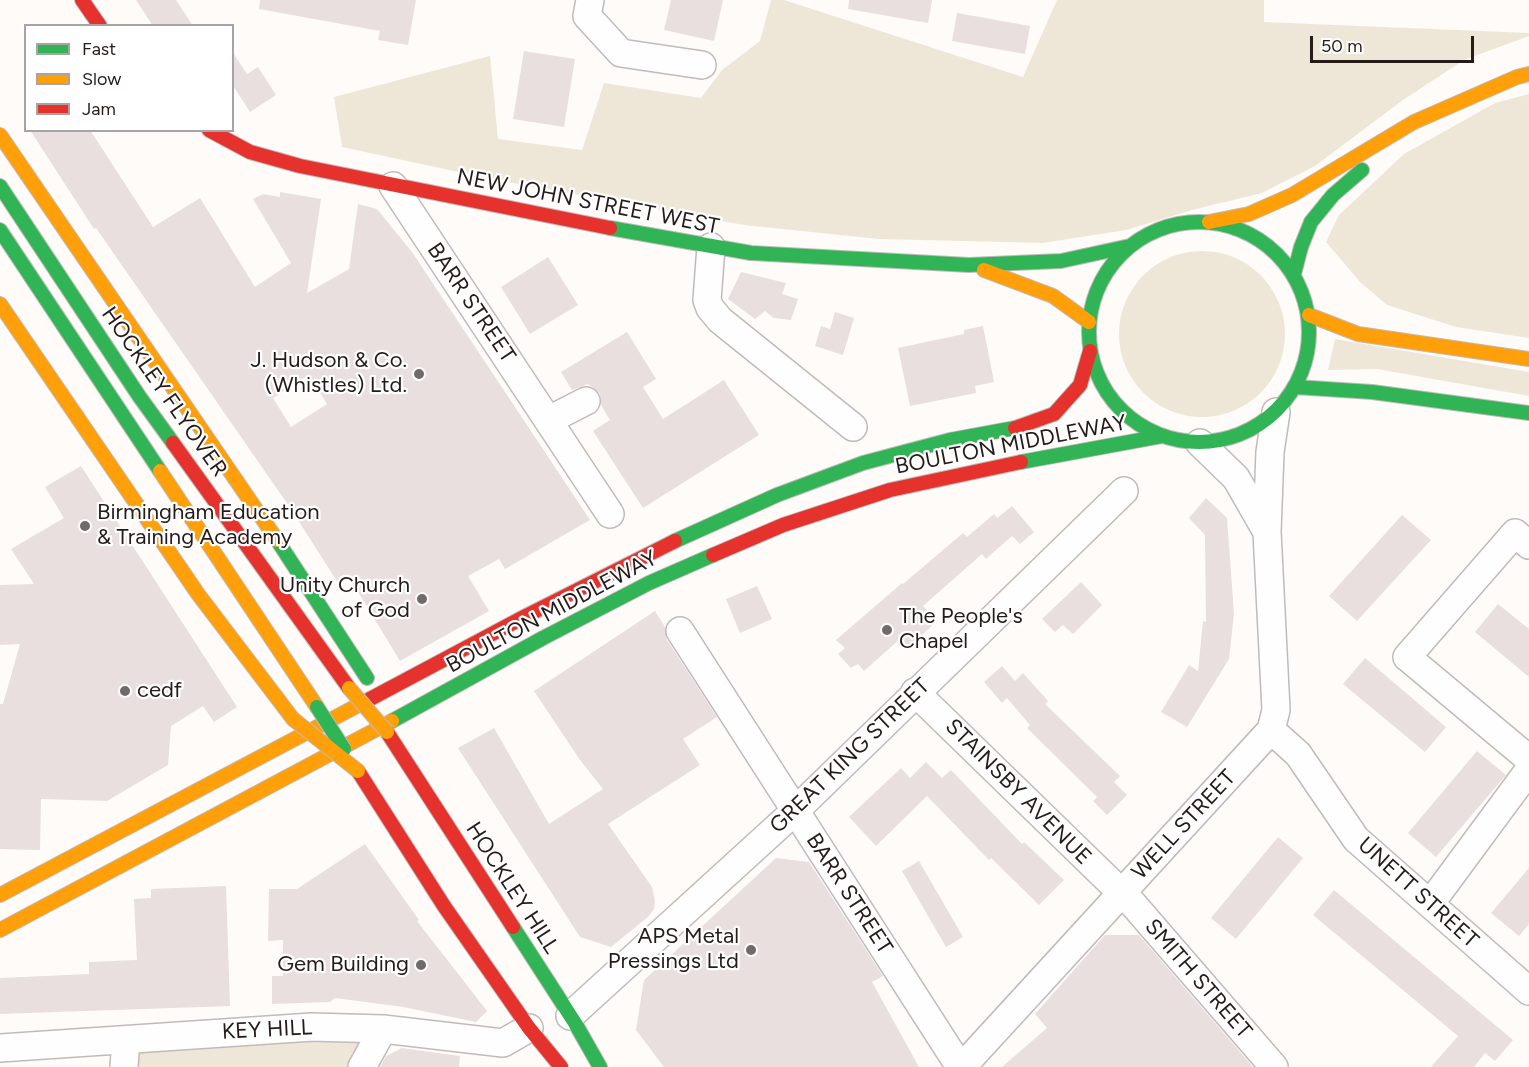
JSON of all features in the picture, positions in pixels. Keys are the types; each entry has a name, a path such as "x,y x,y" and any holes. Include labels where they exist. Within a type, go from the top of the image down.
{"main road":[{"path":"82,0 99,24"},
{"path":"1209,222 1243,230 1272,248 1294,274 1304,294 1309,315 1310,340 1305,364 1295,387 1276,412 1253,429 1227,439 1200,442 1162,436 1136,423 1115,404 1099,379 1090,351 1089,322 1095,293 1109,267 1130,246 1154,231 1181,223 1209,222 1249,214 1292,195 1414,122 1517,77 1529,74"},
{"path":"1294,274 1311,222 1334,195 1414,122"},
{"name":"NEW JOHN STREET WEST","path":"213,132 250,152 300,166 711,247 815,258 969,265 1061,261 1130,246"},
{"path":"0,135 312,591 367,678 377,698 387,732"},
{"name":"HOCKLEY FLYOVER","path":"0,186 139,396 349,688 387,732"},
{"name":"HOCKLEY FLYOVER","path":"0,230 358,771"},
{"name":"NEW JOHN STREET WEST","path":"969,265 1053,296 1089,322"},
{"path":"0,304 198,594 293,719 358,771 444,906 529,1028 561,1067"},
{"path":"1309,315 1358,334 1529,359"},
{"name":"BOULTON MIDDLEWAY","path":"0,895 522,618 687,535 777,495 863,463 950,440 1022,427 1054,414 1080,385 1090,351"},
{"path":"1295,387 1372,392 1529,413"},
{"name":"BOULTON MIDDLEWAY","path":"0,930 649,583 783,525 891,490 980,470 1162,436"},
{"name":"HOCKLEY HILL","path":"387,732 570,1016 600,1067"}],"street":[{"path":"590,0 587,16 621,53 702,66"},
{"name":"BARR STREET","path":"393,186 610,514"},
{"path":"711,247 707,300 710,308 720,320 853,427"},
{"path":"549,420 586,401"},
{"path":"1271,730 1276,710 1267,532 1270,452 1276,412"},
{"path":"1200,442 1236,478 1267,532"},
{"name":"GREAT KING STREET","path":"570,1016 795,811 1124,491"},
{"path":"1529,546 1515,533 1407,657 1529,759"},
{"name":"BARR STREET","path":"680,631 961,1067"},
{"name":"STAINSBY AVENUE","path":"915,692 1120,893"},
{"name":"WELL STREET","path":"961,1067 1271,730"},
{"name":"UNETT STREET","path":"1271,730 1298,754 1356,839 1529,991"},
{"path":"1430,904 1529,770"},
{"name":"SMITH STREET","path":"1120,893 1133,904 1274,1067"},
{"name":"KEY HILL","path":"0,1048 312,1027 382,1029 503,1043 529,1028"},
{"path":"362,1067 382,1029"},
{"path":"124,1067 126,1040"}],"shaded area":[{"path":"771,0 784,0 1023,77 1057,0 1264,0 1264,22 1529,33 1529,36 1464,60 1403,100 1315,166 1262,193 1192,210 1126,230 1043,243 879,239 744,225 496,180 342,147 334,97 490,56 498,139 582,150 604,83 701,98 722,70 760,41"},
{"path":"1529,94 1529,338 1456,327 1387,305 1360,282 1326,242 1339,215 1404,154 1495,103"},
{"path":"1202,251 1218,252 1234,257 1261,275 1279,302 1284,318 1284,350 1279,366 1261,393 1234,411 1218,416 1202,417 1186,416 1170,411 1143,393 1125,366 1120,350 1119,334 1120,318 1125,302 1143,275 1170,257 1186,252"},
{"path":"1335,339 1529,372 1529,396 1377,369 1328,370"},
{"path":"284,1040 364,1040 349,1067 133,1067 137,1046"}],"building":[{"path":"136,0 176,0 192,24 152,24"},
{"path":"260,0 416,0 408,45 378,40 380,31 259,9"},
{"path":"671,0 723,0 714,41 664,30"},
{"path":"849,0 932,0 928,23 848,9"},
{"path":"957,13 1030,26 1025,54 952,41"},
{"path":"524,51 575,59 564,127 513,119"},
{"path":"234,54 247,74 258,67 276,95 250,112 234,87"},
{"path":"31,132 91,132 153,227 200,198 255,287 291,263 253,199 263,194 280,197 280,192 321,199 307,293 349,269 358,204 377,209 412,252 590,520 505,569 499,559 468,576 489,611 400,661 349,577 338,583 291,509 96,228 94,229","holes":["309,375 327,404 291,427 273,398"]},
{"path":"548,257 578,305 530,334 501,287"},
{"path":"741,272 786,283 782,294 798,299 791,320 774,318 765,311 755,319 728,299"},
{"path":"835,312 854,318 843,355 815,346 821,326 830,329"},
{"path":"983,326 994,382 975,386 976,393 910,406 898,348 964,334 964,330"},
{"path":"627,332 656,379 643,387 663,419 724,380 759,435 643,508 593,431 610,420 601,405 600,393 588,384 572,390 561,372"},
{"name":"cedf","path":"81,466 237,707 214,722 203,706 171,726 168,765 107,801 41,799 40,850 0,849 0,704 3,704 20,644 0,645 0,585 34,584 11,549 64,518 45,487"},
{"path":"1206,498 1227,518 1234,614 1229,659 1187,727 1161,712 1189,665 1198,671 1203,621 1206,622 1205,535 1189,518"},
{"path":"1012,506 1034,532 1020,544 1012,536 986,559 982,554 923,606 937,621 908,648 900,639 864,671 858,664 851,668 838,654 845,648 836,640 902,583 963,533 967,537 994,514 997,518"},
{"path":"1402,515 1431,540 1357,621 1329,596"},
{"path":"1081,582 1102,605 1073,634 1063,625 1055,632 1042,619"},
{"path":"757,586 772,619 740,633 726,599"},
{"path":"1498,604 1529,629 1529,677 1475,632"},
{"path":"655,611 665,627 667,640 717,717 683,739 700,765 608,824 652,887 655,901 654,909 648,917 611,947 580,937 458,748 494,728 549,824 603,789 580,760 534,691"},
{"path":"1365,658 1446,727 1425,752 1343,684"},
{"path":"1002,666 1015,681 1023,673 1048,701 1045,704 1120,776 1114,782 1127,795 1107,815 1093,801 1097,797 1027,728 1030,725 1007,698 1002,703 984,682"},
{"path":"1477,751 1506,775 1436,857 1408,833"},
{"path":"926,762 942,778 951,770 1022,844 1024,842 1064,880 1039,905 991,858 989,860 927,796 876,846 849,817 901,768 910,778"},
{"path":"1278,837 1303,858 1236,939 1211,918"},
{"path":"365,844 419,920 417,921 487,1011 476,1022 403,1007 335,998 330,1002 272,1004 272,976 283,976 283,940 268,941 269,889 297,889"},
{"name":"APS Metal Pressings Ltd","path":"776,858 809,862 883,976 872,982 919,1067 664,1067 636,1030 644,980"},
{"path":"919,861 963,937 946,947 902,871"},
{"path":"1529,868 1529,924 1519,936 1491,913"},
{"path":"226,886 230,1006 0,1014 0,978 89,974 89,962 137,960 134,899 151,898 151,889"},
{"path":"1334,890 1513,1040 1495,1061 1485,1053 1474,1067 1431,1067 1458,1036 1313,915"},
{"path":"1105,935 1139,935 1253,1067 1002,1067 1047,1028 1035,1014"},
{"path":"402,1048 460,1056 459,1067 380,1067 386,1056"}],"traffic: fast":[{"path":"1294,274 1311,222 1333,195 1362,170"},
{"path":"0,186 139,396 173,443"},
{"path":"1188,222 1210,222 1241,230 1260,240 1277,254 1291,271 1301,290 1307,310 1309,332 1307,354 1301,374 1291,393 1277,410 1260,424 1241,434 1210,442 1188,442 1147,429 1129,417 1114,402 1097,374 1089,343 1089,321 1102,280 1114,262 1129,247 1157,230 1188,222"},
{"path":"610,228 751,253 969,265 1061,261 1130,246"},
{"path":"0,230 160,471"},
{"path":"1295,387 1372,392 1529,413"},
{"path":"675,541 777,495 863,463 950,440 1015,428"},
{"path":"1021,462 1162,436"},
{"path":"277,540 367,678"},
{"path":"392,721 649,583 713,555"},
{"path":"317,707 344,749"},
{"path":"513,927 575,1023 600,1067"}],"traffic: slow":[{"path":"1209,222 1249,214 1292,195 1414,122 1517,77 1529,74"},
{"path":"0,135 277,540"},
{"path":"984,270 1053,296 1089,322"},
{"path":"0,304 198,594 293,719"},
{"path":"1309,315 1358,334 1529,359"},
{"path":"160,471 317,707"},
{"path":"349,688 387,732"},
{"path":"0,895 370,699"},
{"path":"293,719 358,771"},
{"path":"0,930 392,721"}],"traffic: jam":[{"path":"82,0 99,24"},
{"path":"213,132 250,152 300,166 610,228"},
{"path":"1015,428 1054,414 1080,385 1090,351"},
{"path":"173,443 349,688"},
{"path":"713,555 783,525 890,490 1021,462"},
{"path":"370,699 522,618 675,541"},
{"path":"387,732 513,927"},
{"path":"358,771 444,906 529,1028 561,1067"}],"place":[{"name":"J. Hudson & Co. (Whistles) Ltd.","path":"419,374"},
{"name":"Birmingham Education & Training Academy","path":"85,526"},
{"name":"Unity Church of God","path":"422,599"},
{"name":"The People's Chapel","path":"887,630"},
{"name":"cedf","path":"125,691"},
{"name":"APS Metal Pressings Ltd","path":"751,950"},
{"name":"Gem Building","path":"421,965"}]}
